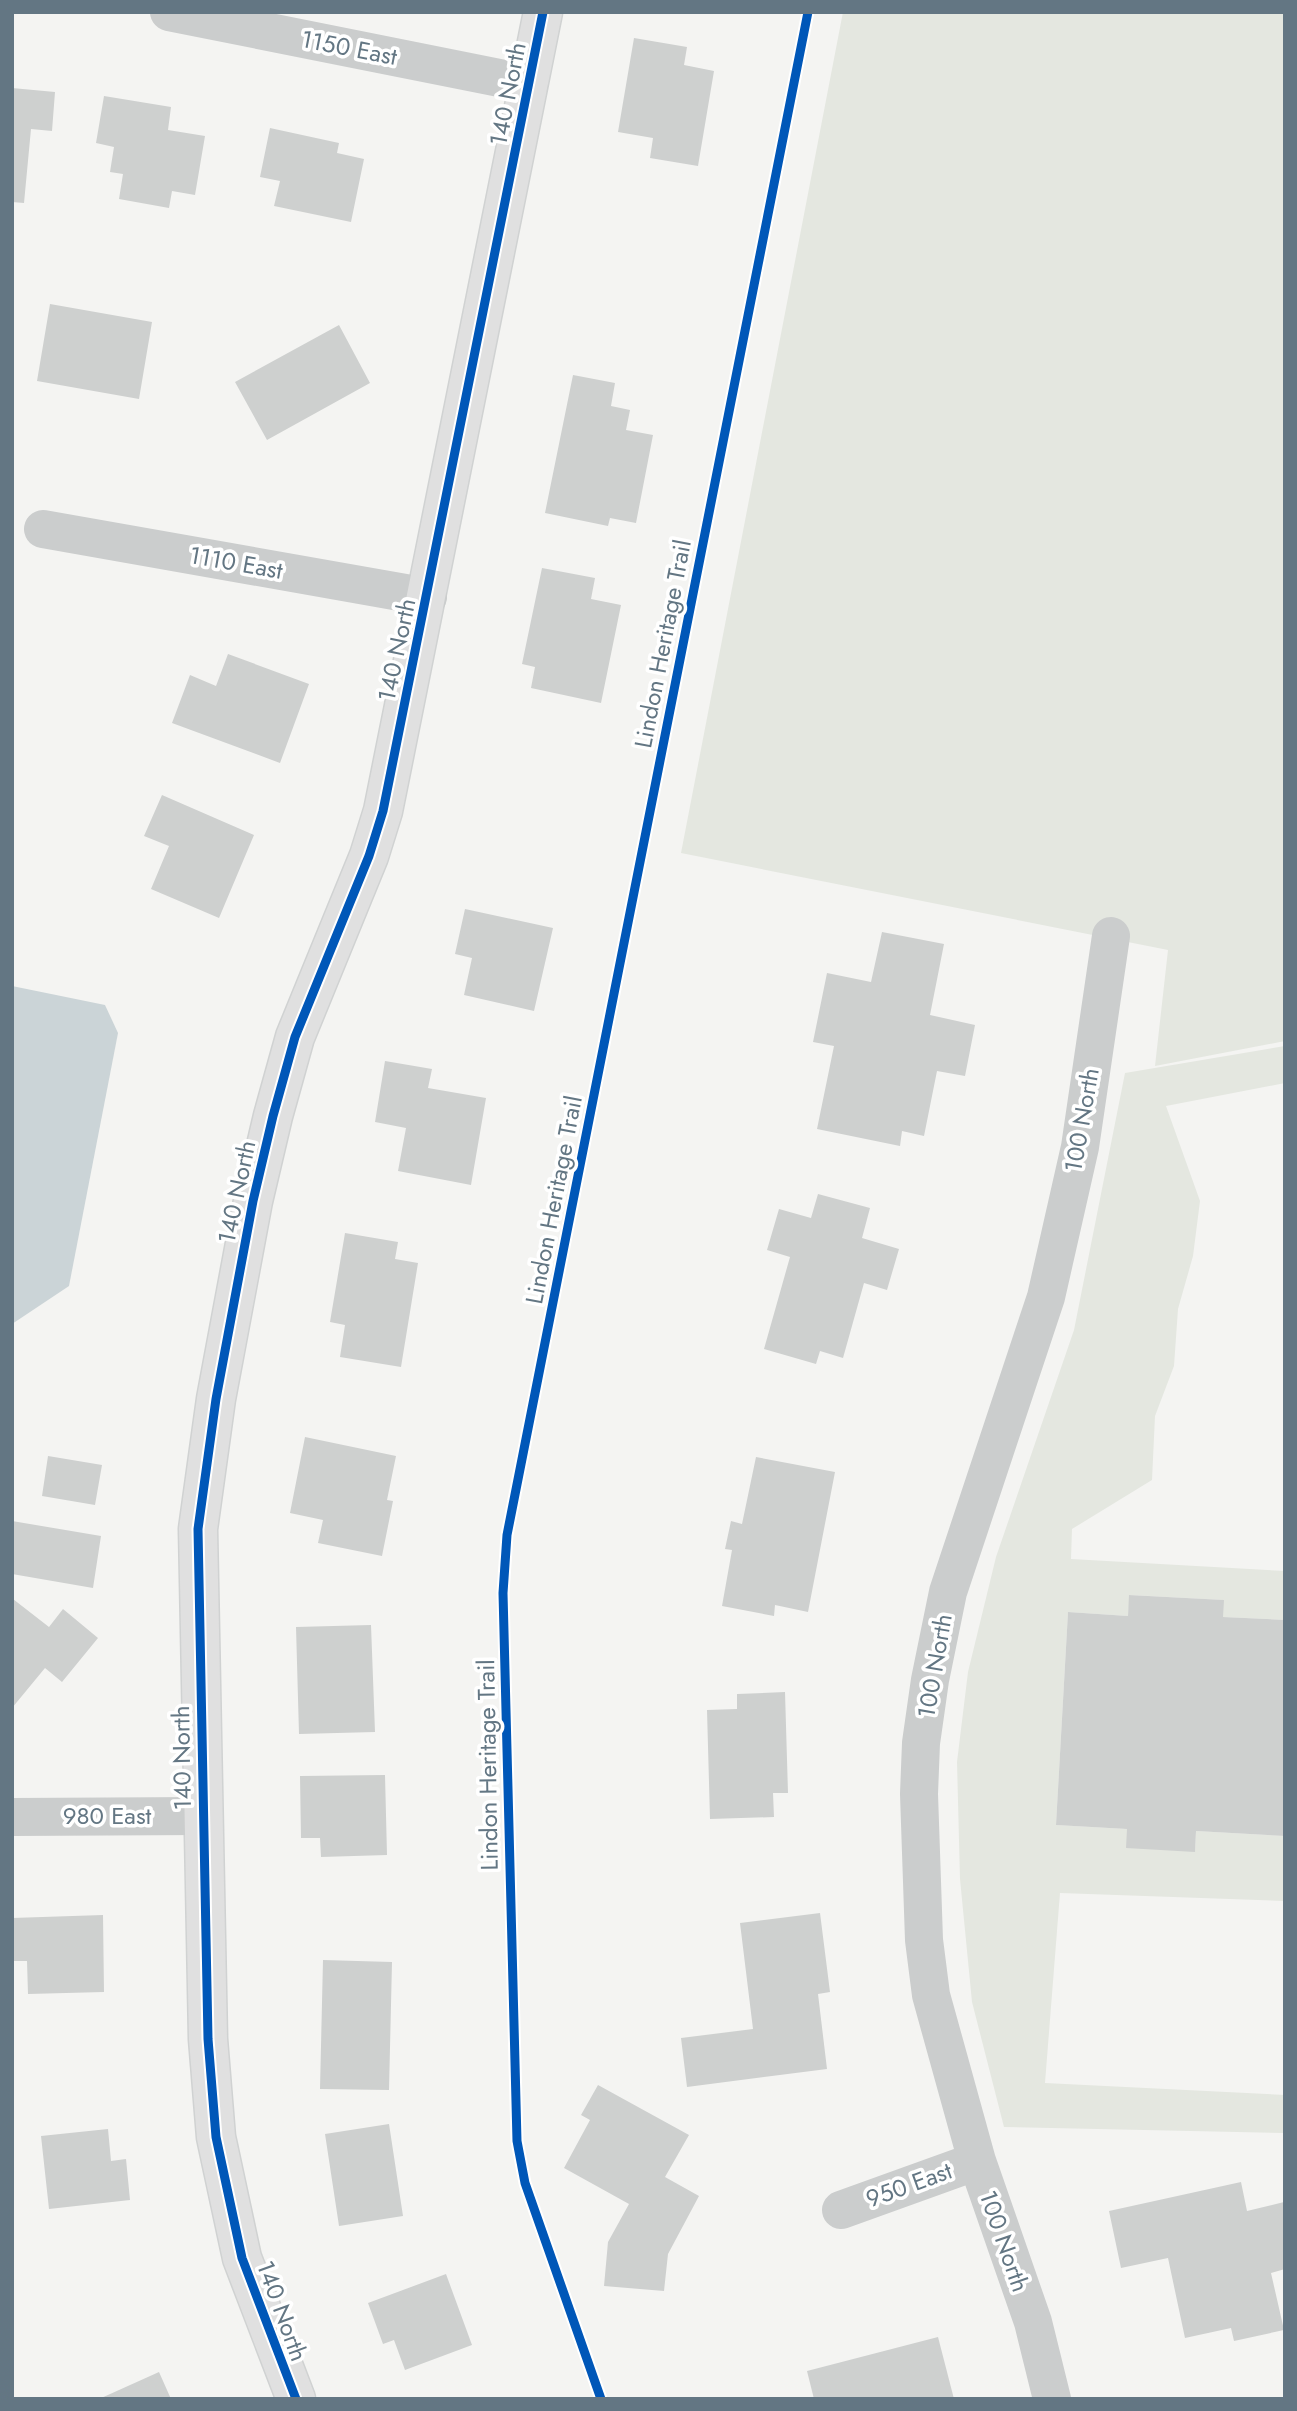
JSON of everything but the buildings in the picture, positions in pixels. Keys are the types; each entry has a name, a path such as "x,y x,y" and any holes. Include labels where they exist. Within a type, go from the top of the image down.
{"street":[{"name":"1150 East","path":"169,12 530,84"},
{"name":"140 North","path":"296,2399 242,2258 216,2137 208,2039 198,1529 218,1386 253,1201 273,1116 295,1037 369,856 383,811 428,597 543,12"},
{"name":"1110 East","path":"43,529 428,597"},
{"name":"100 North","path":"1052,2399 1033,2322 977,2161 931,1995 920,1869 922,1743 948,1592 1046,1297 1080,1147 1111,936"},
{"name":"980 East","path":"12,1817 202,1816"},
{"name":"950 East","path":"841,2210 977,2161"}],"shaded area":[{"path":"843,12 1285,12 1285,1041 1155,1066 1168,950 681,853"},
{"path":"12,986 105,1005 118,1033 69,1286 12,1324"},
{"path":"1285,1046 1285,1083 1166,1106 1200,1201 1193,1256 1178,1309 1174,1366 1155,1416 1152,1480 1072,1529 1071,1559 1285,1571 1285,1620 1223,1617 1223,1600 1130,1595 1128,1616 1068,1612 1056,1825 1127,1829 1195,1851 1196,1831 1285,1836 1285,1901 1060,1893 1045,2083 1285,2095 1285,2133 1004,2127 972,2002 960,1879 957,1762 968,1672 996,1557 1074,1330 1125,1073"}],"cycle path":[{"path":"296,2399 242,2258 216,2137 208,2039 198,1529 216,1399 253,1201 273,1116 295,1037 369,856 383,811 543,12"},
{"name":"Lindon Heritage Trail","path":"601,2399 525,2183 517,2141 503,1593 507,1535 808,12"}]}
